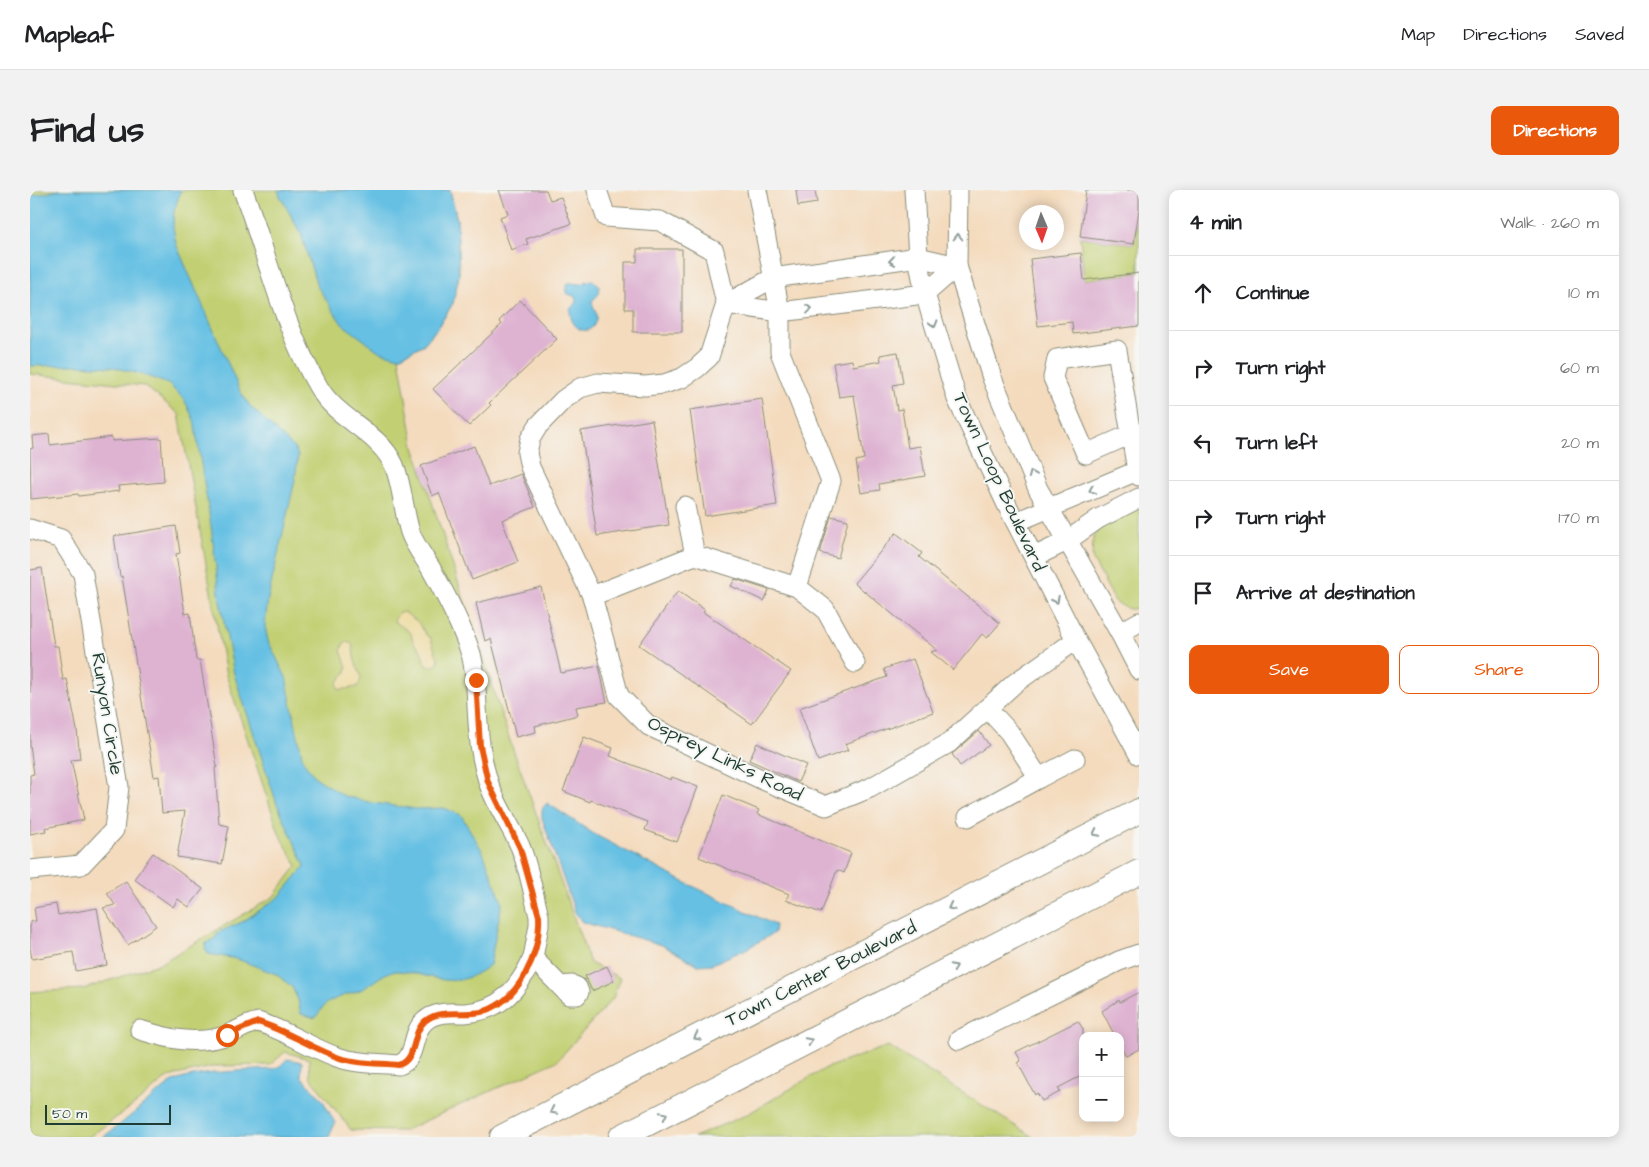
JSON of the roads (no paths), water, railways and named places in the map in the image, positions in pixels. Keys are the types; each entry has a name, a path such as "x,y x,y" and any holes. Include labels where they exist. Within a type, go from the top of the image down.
{"main road":[{"name":"Town Center Boulevard","path":"502,1137 1139,811"},
{"path":"621,1137 1139,872"}],"street":[{"path":"140,1030 174,1040 193,1042 227,1035 258,1022 290,1034 336,1056 352,1060 399,1065 405,1063 410,1057 417,1031 424,1021 434,1015 482,1012 497,1005 512,992 525,976 533,958 539,925 539,916 520,848 488,782 480,746 476,680 471,655 460,624 410,532 401,488 394,466 386,452 373,437 330,404 299,350 280,303 243,190"},
{"path":"597,190 606,217 660,221 714,251 726,304"},
{"path":"756,190 780,312 780,352 831,480 797,587"},
{"name":"Town Loop Boulevard","path":"914,190 918,257 925,294 957,399 1016,522 1076,640 1139,755"},
{"name":"Town Loop Boulevard","path":"958,190 957,266 992,378 1048,508 1120,633 1139,670"},
{"path":"726,304 773,278 918,257 957,266"},
{"path":"726,304 780,312 925,294 957,266"},
{"name":"Osprey Links Road","path":"726,304 709,357 697,368 682,378 664,384 645,386 598,383 580,388 549,413 538,426 530,439 527,453 530,467 592,596 619,696 649,726 763,780 826,806 870,788 949,743 1015,683 1076,640"},
{"path":"1016,522 1138,474 1135,434 1117,350 1057,359 1053,378 1086,454 1135,434"},
{"path":"1034,557 1067,541 1098,519 1139,498"},
{"path":"685,506 696,555"},
{"name":"Runyon Circle","path":"30,529 61,539 84,574 119,787 114,830 81,865 30,870"},
{"path":"592,596 696,555 797,587 824,609 856,662"},
{"path":"1120,633 1139,622"},
{"path":"988,708 1009,732 1039,778"},
{"path":"968,817 1075,759"},
{"path":"959,1040 1119,960 1139,954"},
{"path":"533,958 560,986"}],"water":[{"path":"61,190 181,190 174,211 173,226 176,244 240,391 250,406 295,449 298,456 295,480 268,598 265,626 268,641 286,677 303,761 315,777 344,796 373,803 416,809 444,808 461,815 483,852 502,902 490,965 476,974 465,979 444,980 393,971 383,975 365,988 329,1002 315,1018 301,1014 298,1000 292,987 276,974 237,959 208,954 205,948 206,943 214,939 219,932 242,922 279,897 305,866 277,804 234,674 220,601 211,526 194,420 184,399 168,384 144,375 113,367 75,365 30,366 30,196"},
{"path":"278,190 450,190 457,220 459,275 453,303 439,326 424,344 399,357 380,352 342,324 317,286 301,234"},
{"path":"593,280 600,289 592,301 596,320 590,329 581,330 573,322 570,309 577,302 574,296 568,294 566,288 568,283 580,284"},
{"path":"547,803 594,834 684,882 775,925 774,933 746,949 712,964 698,965 662,945 582,922 575,912 542,818 542,809"},
{"path":"287,1059 302,1062 301,1076 322,1099 335,1123 329,1137 103,1137 170,1084 179,1080 205,1074 273,1069 280,1066"}]}
